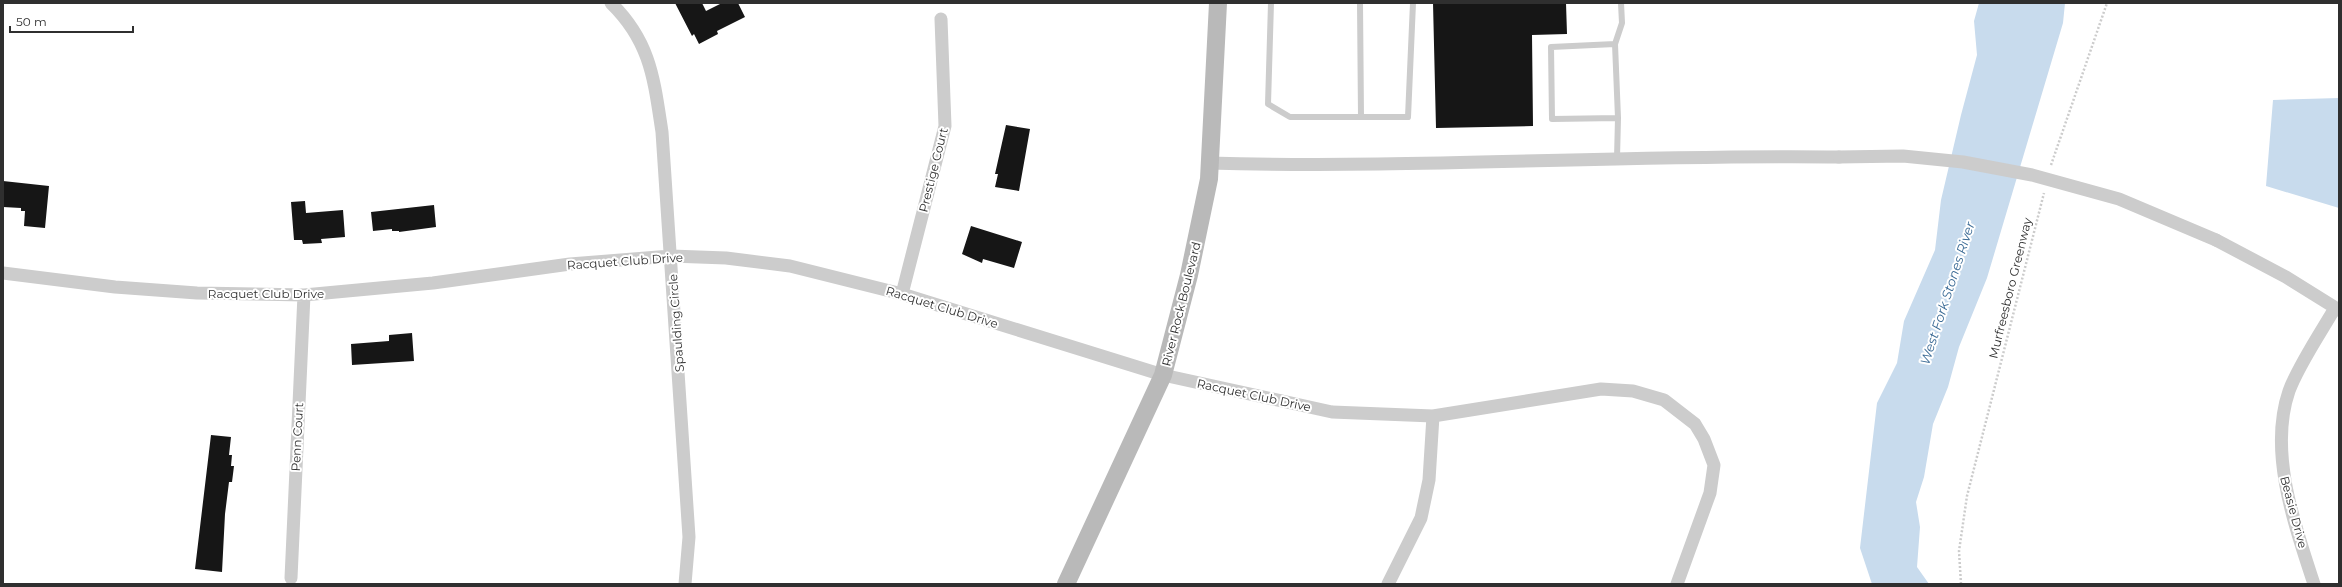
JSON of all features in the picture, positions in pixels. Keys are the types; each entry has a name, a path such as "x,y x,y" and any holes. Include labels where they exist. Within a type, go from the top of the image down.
{"street":[{"name":"Spaulding Circle","path":"611,3 636,35 652,70 662,132 672,256 689,537 685,584"},
{"name":"River Rock Boulevard","path":"1066,584 1163,376 1191,268 1209,179 1218,3"},
{"name":"Prestige Court","path":"902,294 945,126 941,19"},
{"path":"1209,163 1310,166 1726,155 1839,157 1903,156 1956,161 2032,175 2119,199 2216,240 2286,277 2337,309"},
{"name":"Racquet Club Drive","path":"3,273 115,287 197,293 304,295 433,283 570,264 672,256 726,258 790,266 902,294 1163,376 1332,412 1433,416 1601,389 1633,392 1664,400 1694,424 1704,439 1714,465 1710,493 1677,584"},
{"name":"Penn Court","path":"290,578 304,295"},
{"name":"Beasie Drive","path":"2314,584 2285,485 2280,436 2289,391 2337,309"},
{"path":"1388,584 1421,518 1429,480 1433,416"}],"lane":[{"path":"1271,3 1268,104 1290,117 1408,117 1413,3"},
{"path":"1360,3 1361,117"},
{"path":"1617,158 1618,118 1616,44 1622,23 1621,3"},
{"path":"1616,44 1551,47 1552,119 1618,118"}],"path":[{"path":"2050,167 2107,3"},
{"name":"Murfreesboro Greenway","path":"1961,584 1959,551 1967,496 2044,190"}],"water":[{"name":"West Fork Stones River","path":"1979,3 2065,3 2063,23 1987,278 1959,347 1948,387 1933,424 1924,477 1916,502 1920,527 1917,567 1929,584 1872,584 1860,548 1877,403 1897,363 1904,321 1935,250 1941,200 1977,55 1974,21"},
{"path":"2339,98 2339,208 2266,186 2273,100"}],"building":[{"path":"675,3 702,3 706,11 722,3 738,3 745,17 717,31 718,34 699,44 694,34 692,36"},
{"path":"1433,3 1566,3 1567,34 1532,35 1533,126 1436,128"},
{"path":"1006,125 1030,129 1019,191 995,187 998,174 995,174"},
{"path":"3,181 49,186 45,228 24,226 25,211 21,211 21,208 3,207"},
{"path":"305,201 306,213 343,210 345,237 321,239 322,243 303,244 302,240 294,240 291,202"},
{"path":"434,205 436,227 399,232 392,231 392,229 373,231 371,212"},
{"path":"971,226 1022,242 1014,268 983,259 982,263 962,254"},
{"path":"412,333 414,361 352,365 351,344 389,341 389,335"},
{"path":"211,435 231,437 229,455 232,455 231,466 234,466 232,482 229,482 225,514 222,572 195,569"}]}
